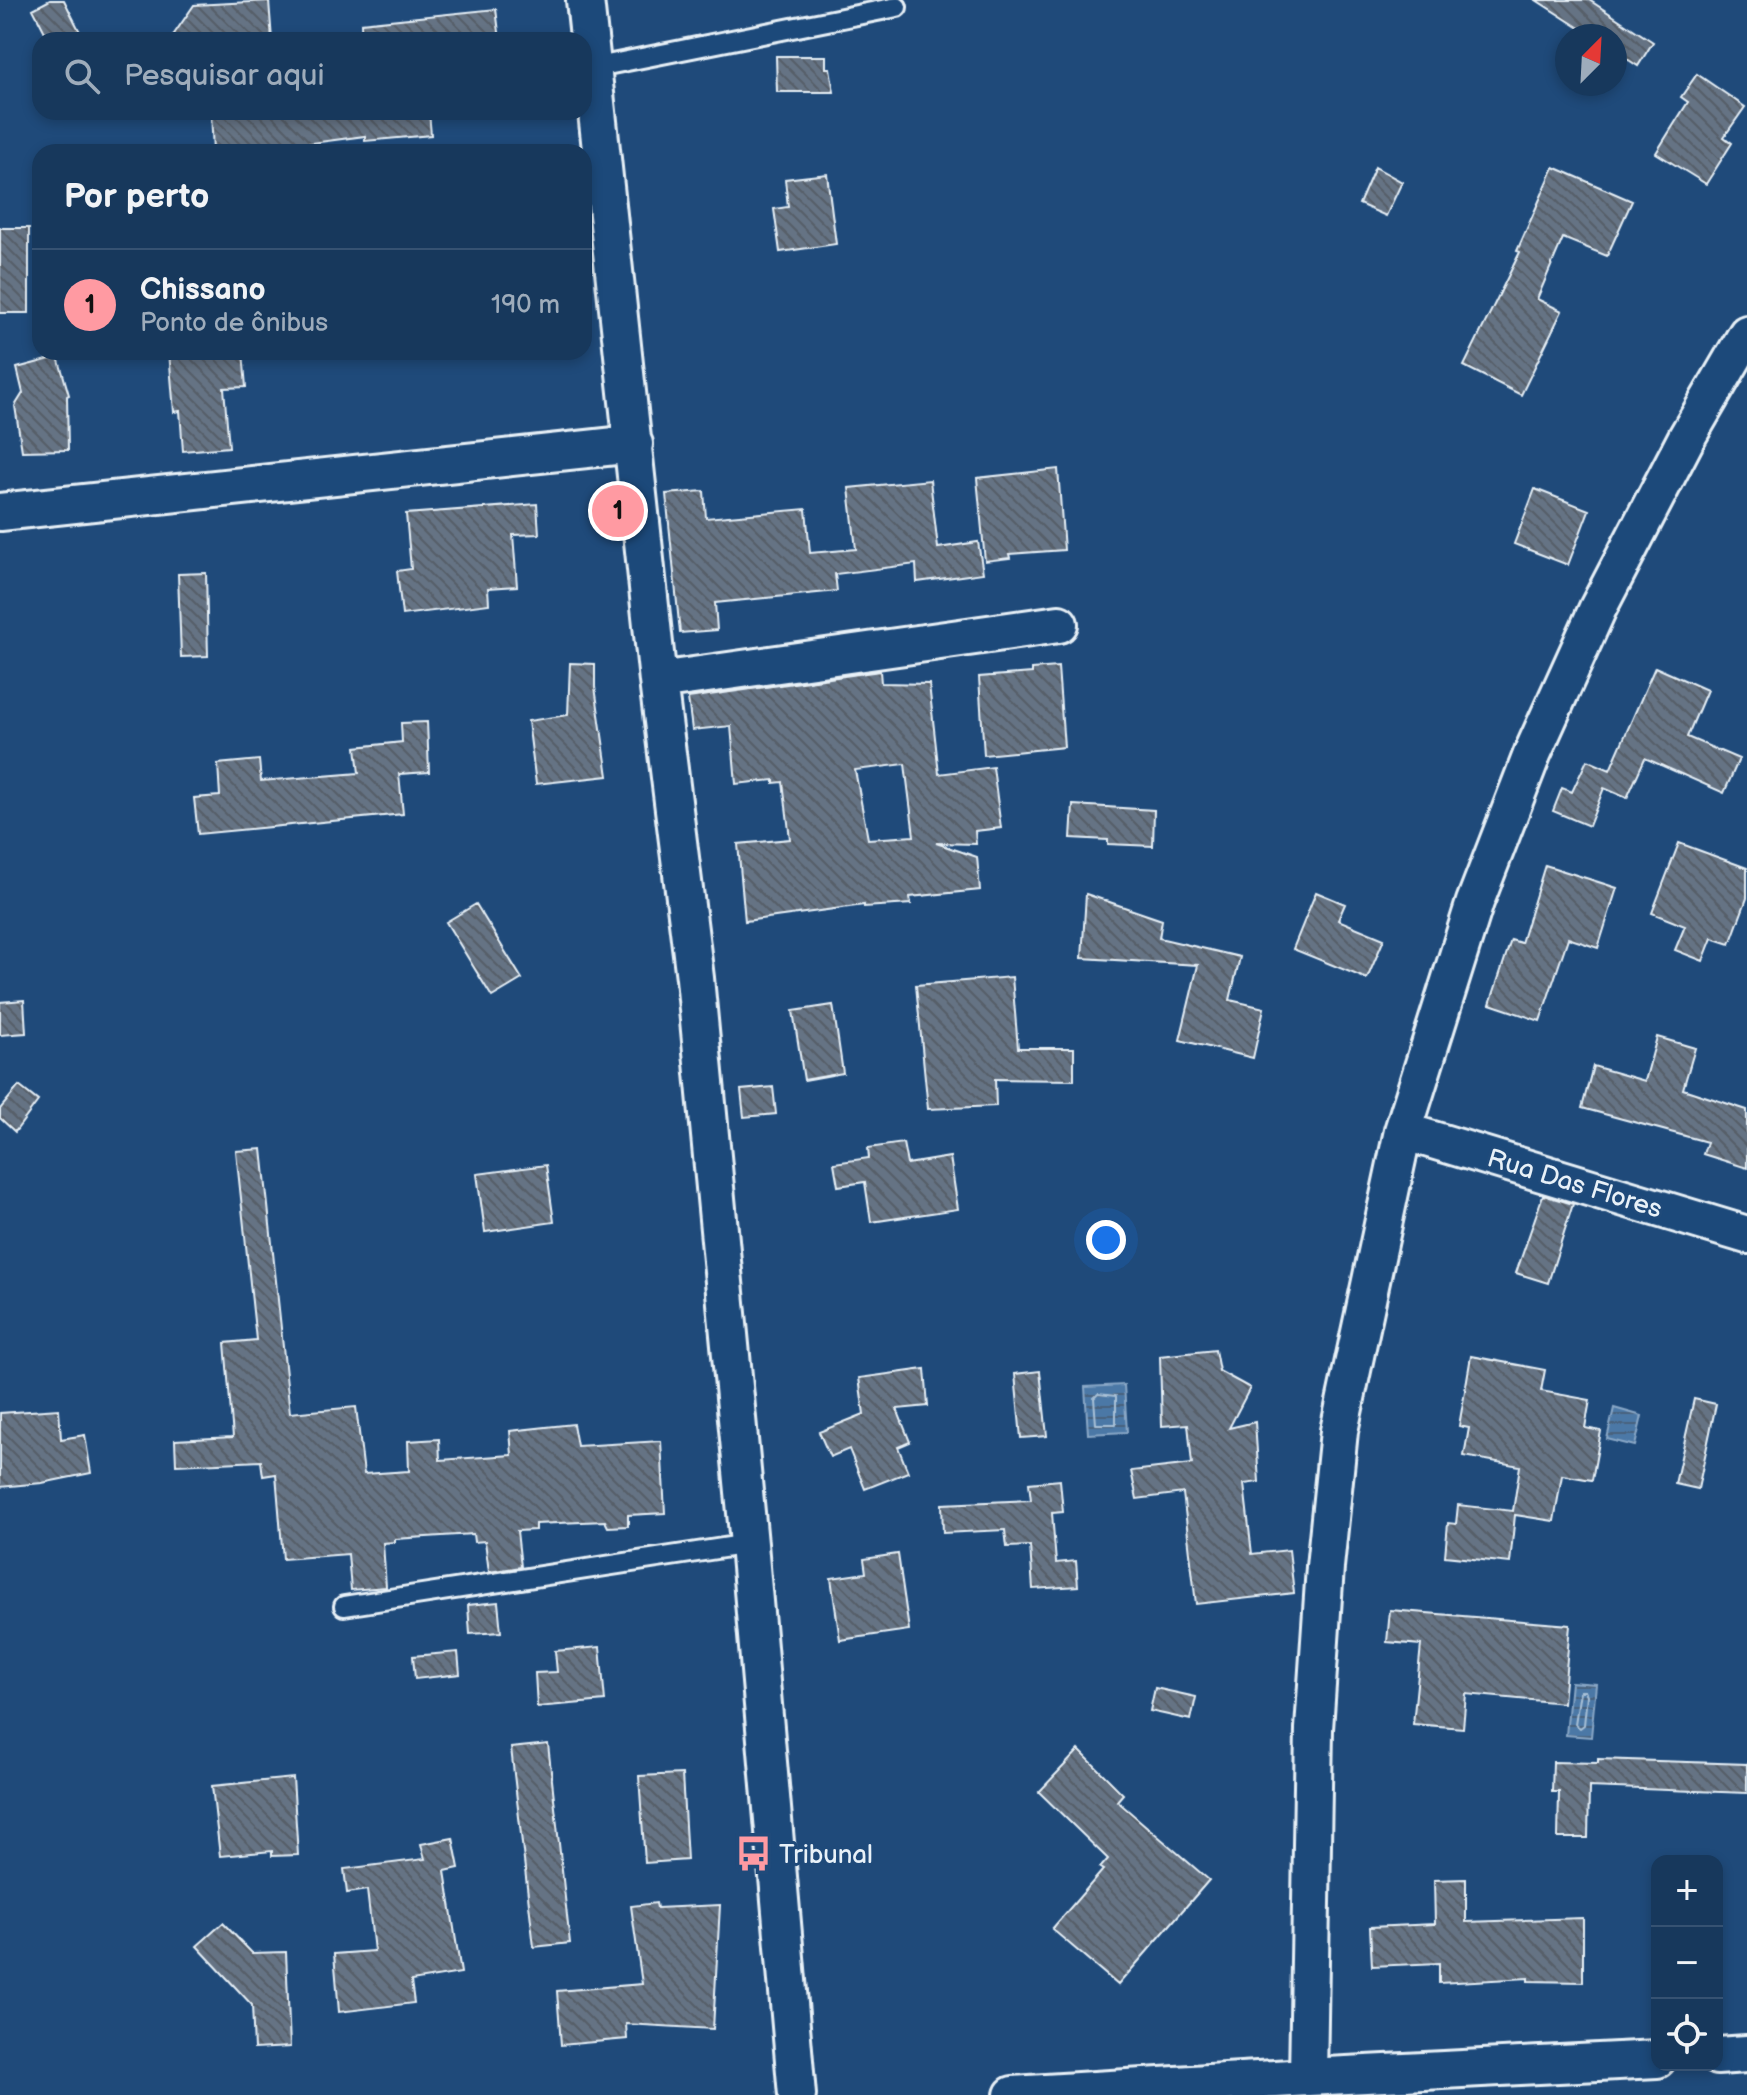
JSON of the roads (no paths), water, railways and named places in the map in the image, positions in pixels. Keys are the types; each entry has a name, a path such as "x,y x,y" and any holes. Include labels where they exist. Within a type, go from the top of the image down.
{"street":[{"path":"585,0 588,32"},
{"path":"592,68 658,681 695,978 797,2095"},
{"path":"1308,2077 1314,1729 1326,1552 1339,1431 1403,1131 1475,902 1533,752 1598,608 1687,437 1747,334"},
{"path":"0,512 634,444"},
{"path":"658,681 1059,624"},
{"name":"Rua Das Flores","path":"1403,1131 1747,1235"},
{"path":"1723,2056 1747,2054"},
{"path":"1013,2095 1308,2077 1596,2079 1651,2061"}],"lane":[{"path":"592,68 897,7"},
{"path":"344,1606 749,1544"}],"water":[{"path":"1124,1385 1127,1432 1088,1434 1085,1387"},
{"path":"1614,1408 1642,1416 1635,1446 1607,1439"},
{"path":"1571,1682 1596,1684 1591,1737 1566,1735"}],"place":[{"name":"Chissano","path":"618,511"},
{"name":"Tribunal","path":"753,1854"}]}
